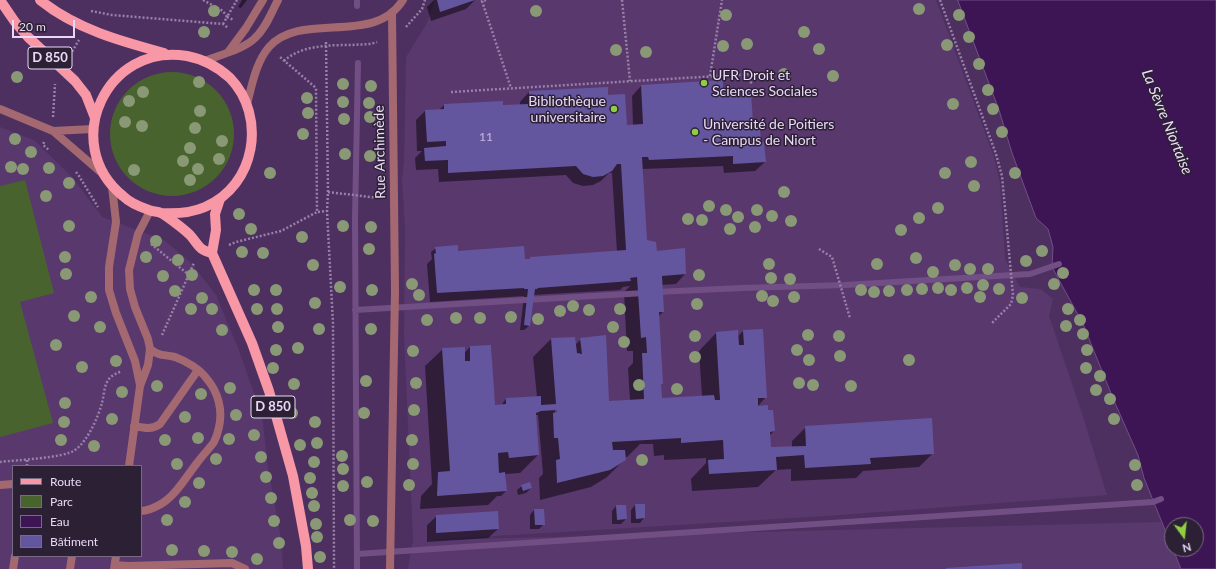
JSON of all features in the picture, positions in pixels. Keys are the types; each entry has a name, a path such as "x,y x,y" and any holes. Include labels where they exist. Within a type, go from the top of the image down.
{"main road":[{"name":"D 850","path":"0,0 15,22 28,37 79,85 86,95 94,118"},
{"path":"40,0 64,17 86,29 135,46 204,61 218,68 230,78 239,90 247,104 253,133 248,163 236,182 220,199 207,207 192,212 177,214 150,211 136,205 123,197 112,186 104,175 95,153 93,129 94,118 99,104 106,90 115,79 127,69 139,62 168,54"},
{"path":"161,213 190,235 198,246 205,251 212,253 216,230 215,214 220,199"},
{"name":"D 850","path":"212,253 252,343 269,391 293,476 306,546 308,569"}],"street":[{"path":"229,51 246,28 263,0"},
{"path":"204,61 248,43 256,37 266,24 278,0"},
{"path":"247,104 261,59 277,40 286,34 305,30 351,27 375,22 392,13 403,0"},
{"name":"Rue Archimède","path":"390,569 395,291 392,13"},
{"path":"0,109 53,131 104,175"},
{"path":"53,131 93,129"},
{"path":"112,186 116,222 109,267 109,290 116,313 135,362 140,386"},
{"path":"129,465 140,386 148,366 150,349 148,339 135,307 130,289 129,270 138,234 150,211"},
{"path":"142,511 148,511 162,504 172,494 214,441 219,428 220,416 219,403 215,390 207,378 186,362 173,357 157,355 150,349"},
{"path":"134,426 150,428 156,427 160,424 198,370"},
{"path":"0,485 12,484"},
{"path":"13,569 15,557"},
{"path":"70,569 72,557"},
{"path":"116,557 115,567 232,563 245,569"}],"path":[{"path":"203,0 223,11 226,17 237,0"},
{"path":"486,0 482,1 511,88"},
{"path":"622,0 630,81"},
{"path":"710,76 722,0"},
{"path":"940,0 996,154 1002,176 1013,295 1011,304 991,324"},
{"path":"86,8 112,15 222,24"},
{"path":"326,40 327,211 333,323 334,569"},
{"path":"284,61 316,88 317,212"},
{"path":"451,92 751,74 751,85"},
{"path":"328,192 378,198"},
{"path":"150,349 162,336 196,258 212,253 236,242 281,231 317,212 327,211"},
{"path":"819,249 832,256 850,318"},
{"path":"0,462 55,456 75,451 90,432 100,409 109,379 117,373 127,370 135,362"},
{"path":"27,459 27,465"}],"shaded area":[{"path":"435,0 936,0 994,157 1000,183 1005,259 1020,287 1041,289 1053,299 1049,316 1081,410 1107,495 826,516 431,540 1161,522 1164,529 1164,557 1176,557 1181,569 408,569 413,540 404,334 405,228 402,180 404,161 406,57 427,23"},
{"path":"0,127 34,140 73,178 102,217 164,240 191,263 216,295 238,348 262,415 268,468 281,538 283,569 0,569"}],"green space":[{"path":"178,72 196,76 207,82 220,94 230,110 234,134 230,158 224,169 212,182 190,194 166,196 148,192 137,186 124,174 112,152 110,128 114,110 120,99 132,86 154,74"},
{"path":"25,180 54,293 20,302 53,423 0,437 0,186"}],"water":[{"name":"La Sèvre Niortaise","path":"958,0 1216,0 1216,569 1181,569 1176,557 1204,557 1204,517 1164,517 1164,527 1144,478 1138,455 1083,324 1052,267 1053,247 1048,229 1036,218 1012,153 999,110"}],"building":[{"path":"437,0 475,0 440,12"},
{"path":"723,80 723,92 751,92 753,123 748,124 748,129 760,129 761,142 764,142 766,162 733,164 733,156 649,160 648,157 642,157 647,240 656,242 657,251 685,248 686,274 662,276 664,312 659,312 663,384 661,384 662,398 714,395 715,400 720,400 716,332 738,330 739,345 744,345 743,330 763,329 767,398 758,398 758,406 768,405 768,410 773,410 775,431 770,432 771,447 806,446 805,426 932,418 934,454 870,458 871,464 805,468 804,455 776,457 777,470 709,474 708,460 724,459 723,440 681,443 681,438 612,442 613,450 625,450 626,460 610,470 557,483 556,460 560,459 558,438 554,438 553,413 557,412 557,410 541,411 536,413 539,455 509,458 508,452 498,453 499,473 505,472 507,491 437,496 438,472 450,471 442,348 465,347 465,361 470,361 470,346 491,345 495,405 506,404 506,398 541,396 541,405 556,404 551,338 575,337 577,353 582,354 580,338 606,335 609,401 644,399 642,353 647,353 646,337 641,338 637,277 630,278 631,281 535,289 530,326 524,325 528,289 437,293 434,254 436,253 435,247 458,245 458,251 524,246 525,259 530,259 530,257 626,250 621,164 617,164 612,171 603,176 593,177 583,174 576,166 448,173 448,160 425,161 424,148 446,146 446,141 427,142 425,110 444,109 444,104 503,101 503,105 529,104 529,91 608,87 608,95 625,94 627,125 643,124 641,85"},
{"path":"530,482 532,488 523,491 521,485"},
{"path":"635,504 645,504 645,518 636,519"},
{"path":"616,505 626,505 627,519 617,520"},
{"path":"534,509 544,509 545,525 535,525"},
{"path":"498,511 499,529 436,533 436,515"},
{"path":"1022,563 1022,569 946,569 946,568"}],"waterway":[{"path":"357,0 357,6"},
{"path":"357,569 355,218 358,63"},
{"path":"656,292 845,285 1030,274 1059,264"},
{"path":"355,310 645,293"},
{"path":"357,554 1153,502 1161,499"}],"place":[{"name":"UFR Droit et Sciences Sociales","path":"704,83"},
{"name":"Bibliothèque universitaire","path":"614,109"},
{"name":"Université de Poitiers - Campus de Niort","path":"695,132"}]}
